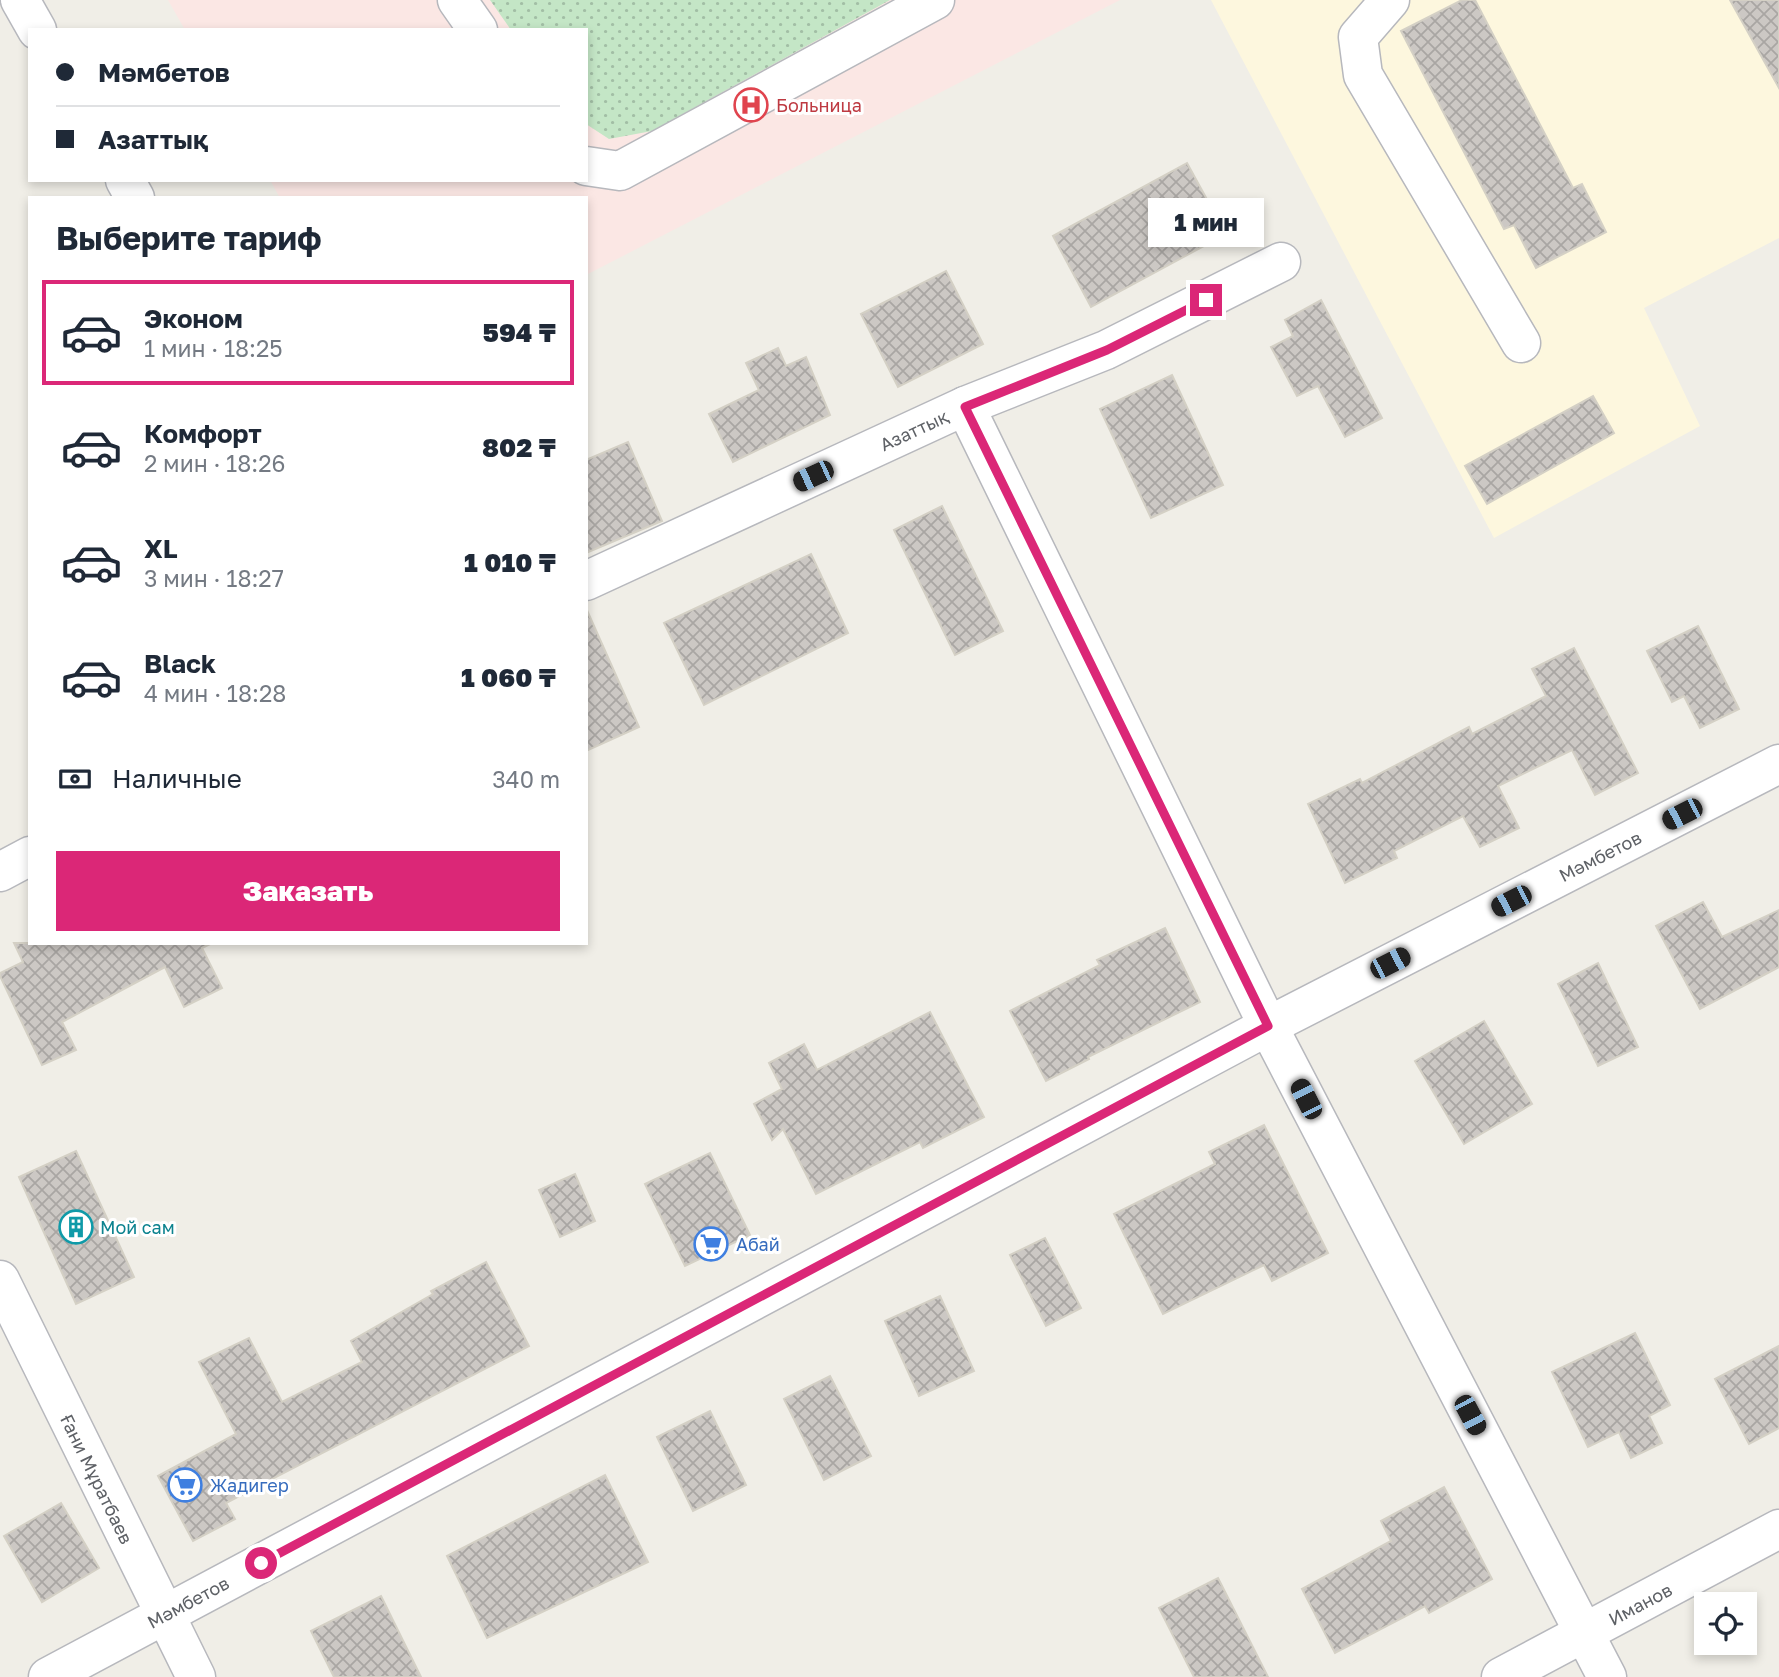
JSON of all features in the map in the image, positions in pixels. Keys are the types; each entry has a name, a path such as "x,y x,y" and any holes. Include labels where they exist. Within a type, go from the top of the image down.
{"street":[{"path":"20,0 36,28"},
{"path":"457,0 477,28"},
{"path":"588,166 621,171 935,0"},
{"path":"1390,0 1358,37 1363,75 1521,343"},
{"name":"Азаттық","path":"588,580 965,407 1107,350 1281,262"},
{"path":"965,407 1268,1026 1607,1677"},
{"name":"Мәмбетов","path":"48,1677 1268,1026 1779,764"},
{"path":"0,872 28,857"},
{"name":"Ғани Мұратбаев","path":"0,1280 163,1615 196,1677"},
{"name":"Иманов","path":"1501,1677 1779,1530"}],"shaded area":[{"name":"Больница","path":"168,0 1120,0 588,274 588,196 279,196 271,182 588,182 588,28 184,28"},
{"path":"1211,0 1779,0 1779,238 1644,308 1700,426 1494,538"}],"green space":[{"path":"490,0 890,0 652,131 609,139 588,125 588,28 510,28"}],"building":[{"path":"1462,0 1475,0 1573,188 1582,184 1606,232 1536,268 1514,225 1504,229 1401,31"},
{"path":"1730,0 1779,0 1779,88"},
{"path":"1187,163 1226,234 1091,307 1053,236"},
{"path":"946,271 983,344 898,387 861,314"},
{"path":"1321,300 1382,418 1345,437 1318,386 1297,396 1271,347 1293,336 1285,320"},
{"path":"778,348 786,366 806,357 830,415 733,462 709,414 759,390 746,363"},
{"path":"1172,375 1223,485 1151,518 1100,409"},
{"path":"1593,396 1614,433 1487,504 1465,466"},
{"path":"628,442 662,521 588,552 588,459"},
{"path":"942,506 1003,631 955,655 894,530"},
{"path":"811,554 848,633 704,705 664,623"},
{"path":"588,612 639,727 588,750"},
{"path":"1698,626 1739,709 1700,728 1684,696 1672,702 1647,651"},
{"path":"1574,648 1638,773 1595,795 1572,750 1498,786 1519,828 1480,847 1463,816 1394,851 1397,858 1345,883 1308,804 1360,779 1362,783 1469,727 1472,734 1546,696 1532,669"},
{"path":"1703,902 1722,937 1779,910 1779,967 1700,1009 1656,926"},
{"path":"1165,928 1200,1002 1088,1057 1089,1059 1046,1081 1010,1011 1100,965 1097,960"},
{"path":"14,943 208,945 202,948 222,988 184,1007 165,967 62,1022 76,1050 42,1065 0,976 0,973 23,962"},
{"path":"1598,963 1638,1047 1598,1066 1558,984"},
{"path":"930,1012 984,1117 923,1148 920,1142 816,1194 783,1129 772,1140 754,1104 782,1089 769,1063 804,1044 817,1070"},
{"path":"1484,1021 1532,1104 1464,1144 1415,1061"},
{"path":"1264,1125 1328,1253 1272,1281 1264,1265 1163,1314 1114,1214 1215,1164 1209,1152"},
{"name":"Мой сам","path":"76,1151 134,1277 76,1304 19,1177"},
{"path":"710,1153 750,1235 685,1266 645,1184"},
{"path":"575,1174 595,1221 560,1237 539,1190"},
{"path":"1045,1238 1081,1308 1046,1326 1010,1255"},
{"path":"486,1262 529,1346 226,1503 235,1519 193,1541 158,1476 236,1434 199,1362 249,1338 282,1402 362,1362 351,1341 433,1294 431,1291"},
{"path":"940,1296 974,1371 919,1396 885,1321"},
{"path":"1635,1333 1670,1405 1649,1416 1662,1443 1631,1458 1619,1432 1588,1447 1552,1372"},
{"path":"1779,1346 1779,1428 1749,1444 1715,1379"},
{"path":"830,1376 871,1456 824,1480 784,1399"},
{"path":"710,1411 746,1485 693,1511 657,1437"},
{"path":"605,1475 648,1562 487,1638 447,1556"},
{"path":"1444,1487 1492,1579 1429,1613 1425,1606 1335,1653 1302,1589 1391,1541 1381,1521"},
{"path":"61,1503 99,1568 42,1602 4,1536"},
{"path":"1218,1578 1268,1677 1194,1677 1159,1608"},
{"path":"381,1596 421,1677 334,1677 311,1631"}],"place":[{"name":"Больница","path":"751,105"},
{"name":"Мой сам","path":"76,1227"},
{"name":"Абай","path":"711,1244"},
{"name":"Жадигер","path":"185,1485"}],"route":[{"path":"261,1563 1268,1026 965,407 1107,350 1206,300"}]}
